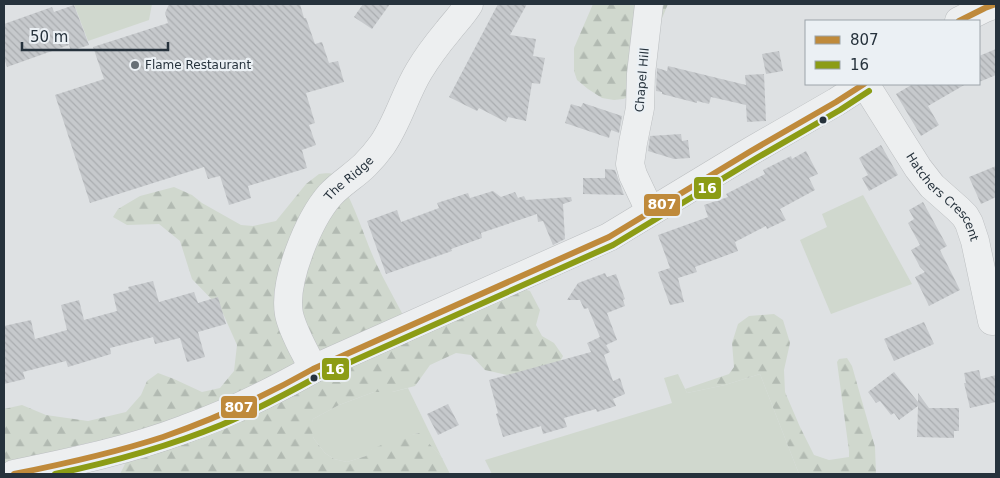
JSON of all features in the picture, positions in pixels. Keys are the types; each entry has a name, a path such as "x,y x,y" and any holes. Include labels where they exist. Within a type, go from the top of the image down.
{"street":[{"name":"The Ridge","path":"313,369 293,327 288,305 295,265 314,217 331,194 365,165 382,145 418,73 469,4"},
{"name":"Chapel Hill","path":"649,4 641,74 640,108 630,164 650,212"},
{"path":"960,20 996,4"},
{"path":"14,474 87,467 145,442 217,417 281,387 313,369 609,237 862,85"},
{"name":"Hatchers Crescent","path":"865,85 925,178 958,209 969,223 975,241 988,326"}],"green space":[{"path":"74,4 152,4 149,20 88,41"},
{"path":"593,4 668,4 632,96 614,100 602,98 577,80 574,71 574,48"},
{"path":"329,173 334,175 345,190 376,263 403,315 520,288 530,291 540,310 536,325 542,336 554,343 563,356 559,364 541,371 507,375 485,370 471,355 456,353 430,365 415,386 392,392 374,392 339,405 313,419 311,428 314,439 325,453 334,459 347,462 366,456 370,450 395,439 419,433 441,456 450,474 120,474 129,456 122,446 96,441 4,464 4,409 22,405 46,415 88,421 126,412 141,395 147,381 158,373 202,392 220,388 234,371 237,345 221,309 192,279 180,241 159,224 127,225 113,217 118,209 140,196 174,187 192,195 202,203 241,225 253,226 276,221 306,184 319,174"},
{"path":"863,195 912,284 831,314 800,240 827,227 822,214"},
{"path":"774,314 783,320 790,343 784,370 785,392 814,455 829,460 849,457 837,362 839,359 847,358 852,366 875,447 876,474 799,474 760,374 725,385 687,393 685,389 729,374 734,367 732,343 738,324 749,316"},
{"path":"678,374 687,393 725,385 760,374 799,474 492,474 485,460 672,403 664,378"},
{"path":"408,388 441,456 418,433 371,450 366,456 347,462 334,459 325,453 314,439 310,428 313,419 339,405 374,392 392,392"}],"building":[{"path":"169,4 300,4 315,44 322,42 329,63 338,61 344,82 306,93 315,123 309,125 316,145 302,150 307,168 248,186 251,198 229,205 220,176 208,179 204,167 90,203 55,95 104,79 93,47 168,23 165,13"},
{"path":"363,4 390,4 372,29 354,17"},
{"path":"498,4 527,4 510,35 536,39 533,56 545,58 540,84 532,83 526,121 508,117 506,122 479,108 477,111 449,97"},
{"path":"74,5 89,45 71,51 69,45 7,67 4,58 4,24 52,7 54,12"},
{"path":"996,49 996,75 980,82 980,56"},
{"path":"779,51 783,71 766,74 762,54"},
{"path":"668,66 746,85 745,75 764,74 766,121 747,122 746,105 711,97 709,104 697,101 697,103 656,91 657,68 667,71"},
{"path":"911,85 964,85 928,106 939,125 921,136 896,94"},
{"path":"583,103 622,116 619,133 611,130 609,138 565,123 571,104 581,107"},
{"path":"681,134 682,141 688,140 690,158 674,159 648,151 650,136"},
{"path":"881,145 898,175 869,191 862,178 868,175 859,158"},
{"path":"806,151 818,174 809,178 815,190 780,209 786,220 767,229 766,226 735,242 738,251 695,267 697,272 678,278 684,302 670,305 658,272 670,268 658,235 708,217 704,205 728,197 726,194 765,174 763,170 791,156 792,159"},
{"path":"996,166 996,197 981,204 969,177"},
{"path":"605,169 615,170 624,195 583,194 583,178 605,178"},
{"path":"493,191 501,197 515,192 518,198 524,196 526,200 571,197 572,201 563,204 565,239 553,245 543,221 538,222 537,214 481,233 482,238 451,249 452,251 386,274 367,221 397,210 401,222 439,208 437,203 468,193 470,198"},
{"path":"923,202 947,246 940,250 960,290 929,306 915,277 925,272 920,267 911,250 920,245 908,223 914,219 909,210"},
{"path":"605,273 607,277 616,274 625,299 623,300 625,306 607,313 617,340 606,345 610,352 604,355 613,381 620,378 625,394 613,399 616,406 597,412 596,409 564,418 567,427 543,434 541,426 503,437 489,380 591,352 587,343 600,337 588,308 584,309 580,300 567,300 578,283"},
{"path":"153,281 159,302 194,292 198,303 218,297 226,324 198,332 205,357 187,362 180,338 155,344 153,337 110,348 111,354 68,367 66,361 23,372 25,379 4,384 4,326 31,320 35,339 67,330 61,305 79,300 84,320 117,311 113,294 129,290 128,287"},
{"path":"924,322 934,344 894,361 884,339"},
{"path":"979,370 981,379 996,375 996,402 970,408 964,383 966,383 964,373"},
{"path":"894,372 918,402 918,393 929,408 959,408 959,431 954,431 954,438 917,437 918,406 899,420 894,413 891,415 880,401 876,403 868,392"},
{"path":"448,404 459,425 438,435 427,414"}],"transit line":[{"name":"807","path":"961,20 996,4"},
{"name":"807","path":"14,474 126,448 163,437 221,415 313,369 609,237 862,85"},
{"name":"16","path":"55,474 139,453 221,425 317,377 613,245 869,91"}],"place":[{"name":"Flame Restaurant","path":"135,65"}]}
